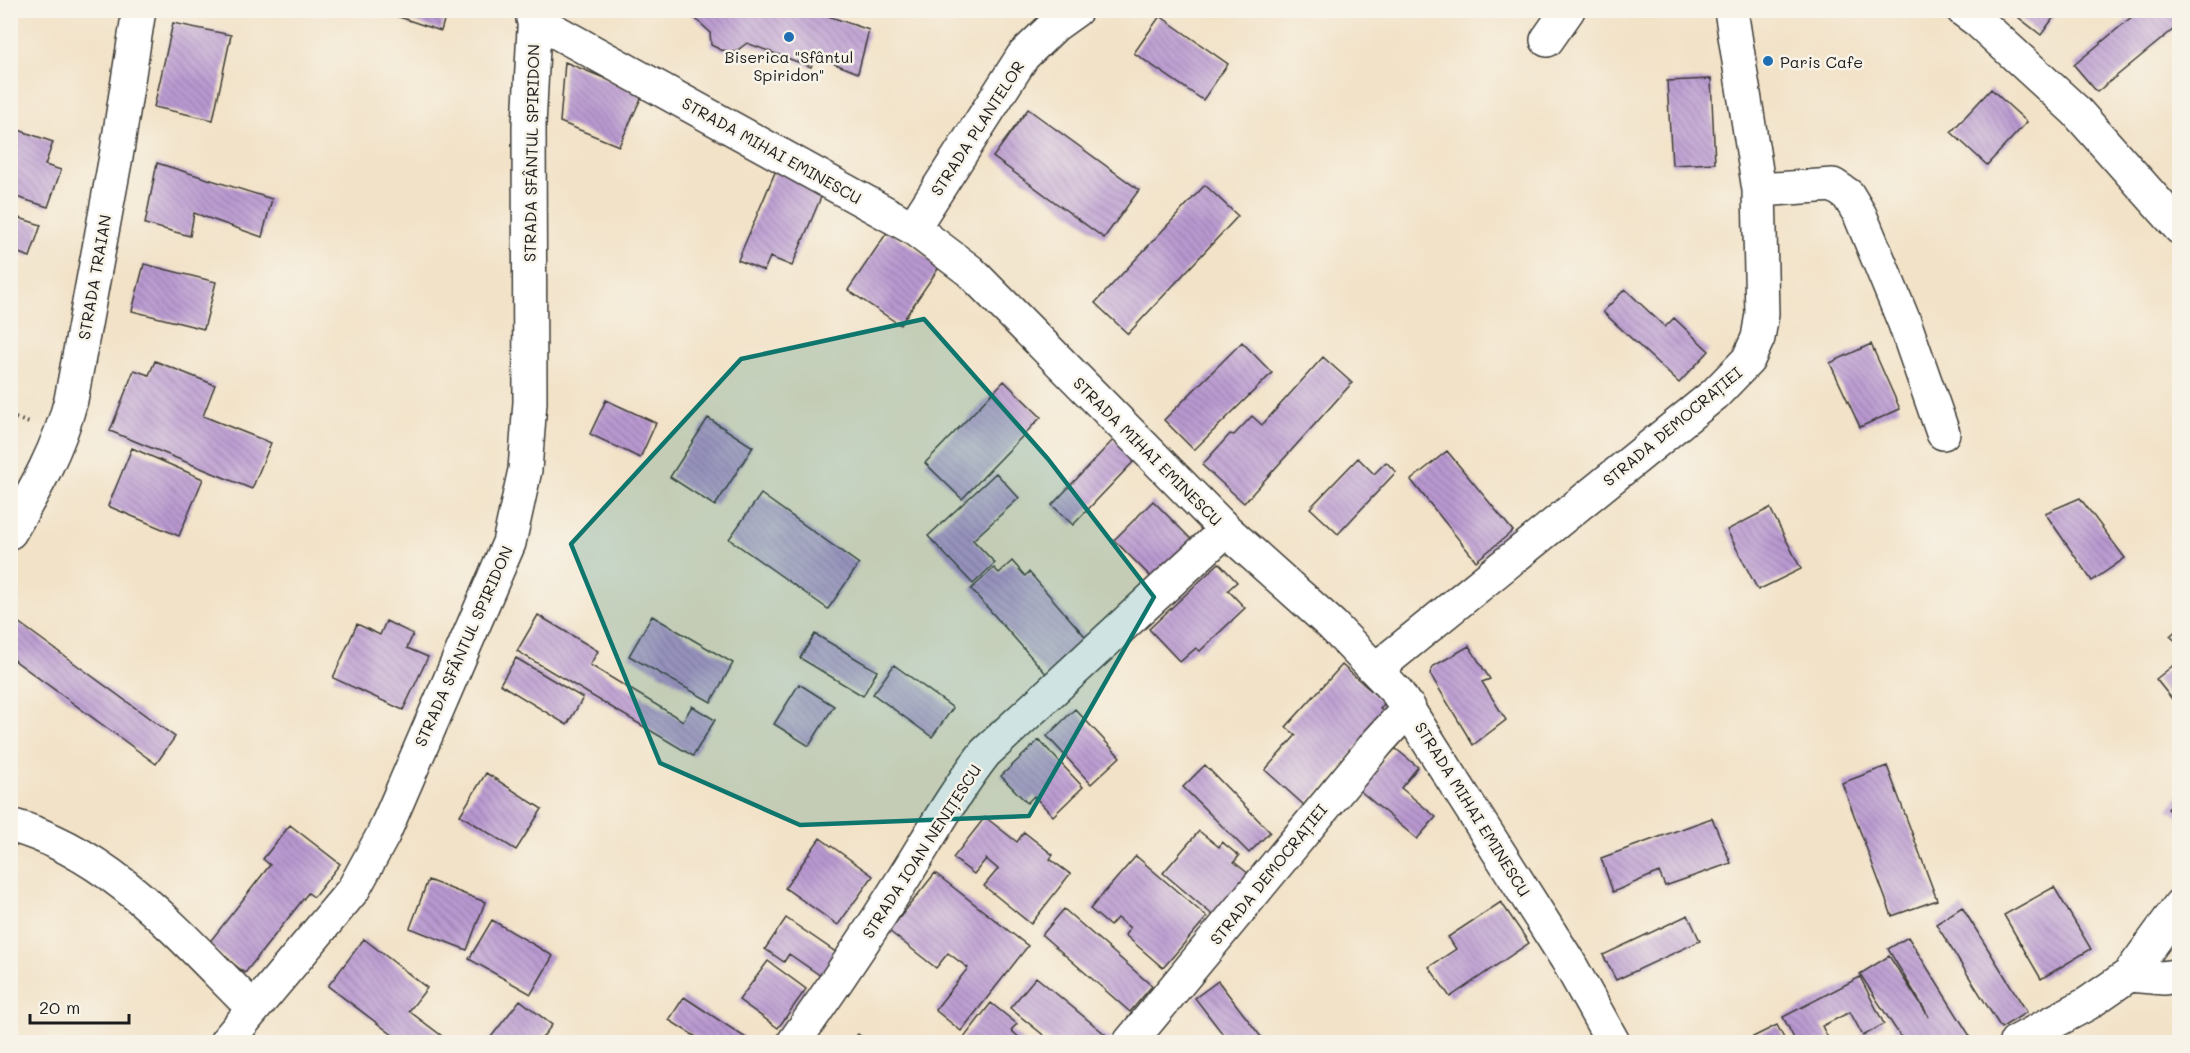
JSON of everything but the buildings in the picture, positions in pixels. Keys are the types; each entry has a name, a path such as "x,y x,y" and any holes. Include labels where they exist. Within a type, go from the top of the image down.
{"street":[{"name":"STRADA TRAIAN","path":"10,532 42,478 62,436 71,400 117,152 139,10"},
{"name":"STRADA PLANTELOR","path":"913,228 1023,56 1054,25 1076,10"},
{"path":"1547,40 1568,10"},
{"name":"STRADA DEMOCRAȚIEI","path":"1376,669 1715,394 1749,360 1758,338 1762,314 1759,190 1731,10"},
{"path":"1963,10 2076,111 2180,228"},
{"name":"STRADA MIHAI EMINESCU","path":"534,15 913,228 970,271 1226,530 1376,669 1409,708 1568,961 1613,1042"},
{"name":"STRADA SFÂNTUL SPIRIDON","path":"226,1042 353,890 383,835 509,543 525,470 530,402 529,125 534,15"},
{"path":"1759,190 1833,185 1848,195 1860,216 1905,324 1943,433"},
{"name":"STRADA IOAN NENIȚESCU","path":"794,1042 903,879 957,790 985,753 1226,530"},
{"name":"STRADA DEMOCRAȚIEI","path":"1130,1042 1337,790 1409,708"},
{"path":"10,825 25,829 86,857 139,896 253,1008"},
{"path":"2016,1042 2087,1004 2129,975 2180,905"},
{"path":"2129,975 2164,978 2180,975"}],"highlighted area":[{"path":"924,319 1048,459 1154,597 1029,816 800,825 660,763 571,544 741,359"}],"place":[{"name":"Biserica \"Sfântul Spiridon\"","path":"789,37"},
{"name":"Paris Cafe","path":"1768,61"}]}
